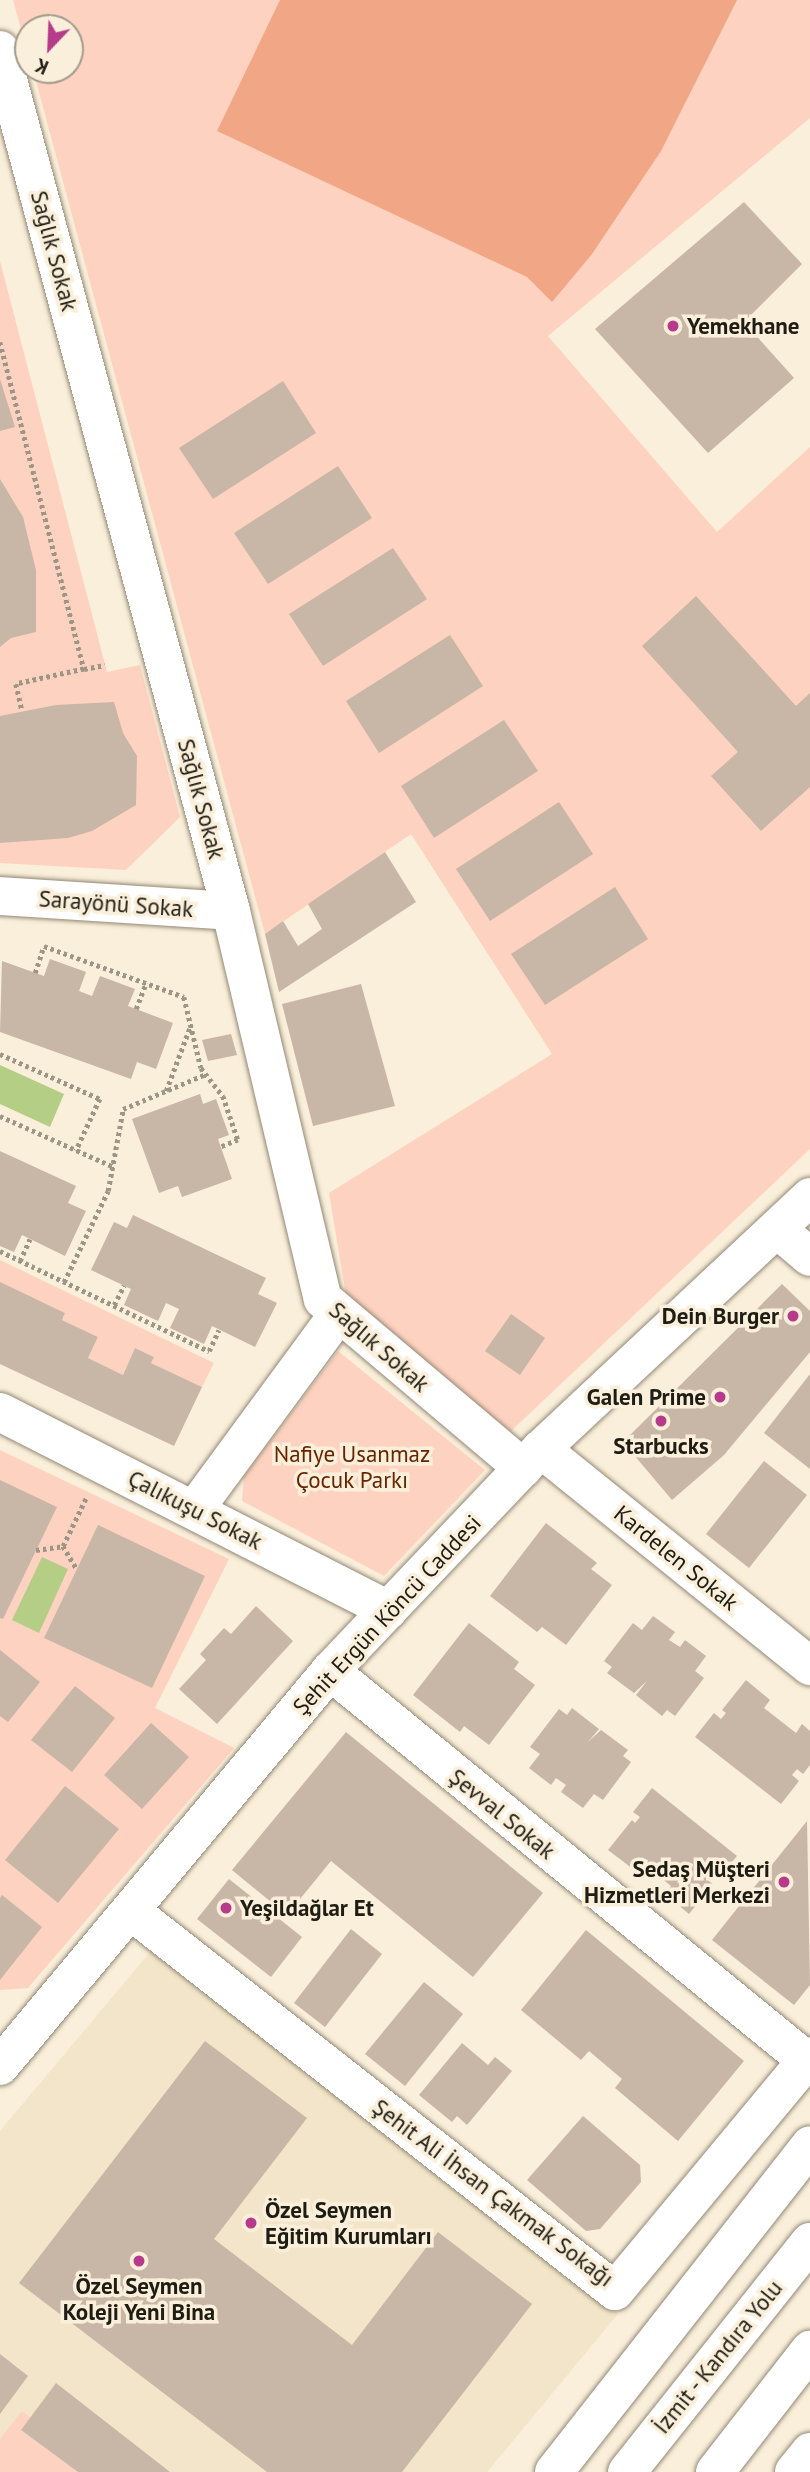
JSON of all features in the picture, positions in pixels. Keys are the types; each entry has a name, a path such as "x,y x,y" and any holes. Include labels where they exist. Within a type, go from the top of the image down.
{"main road":[{"name":"Sağlık Sokak","path":"0,50 231,911 323,1298 338,1314 532,1459"},
{"name":"Sarayönü Sokak","path":"0,896 231,911"},
{"name":"Şehit Ergün Köncü Caddesi","path":"0,2066 13,2030 131,1912 330,1671 532,1459 810,1197"},
{"path":"777,1229 810,1257"},
{"path":"195,1509 338,1314"},
{"name":"Çalıkuşu Sokak","path":"0,1412 195,1509 388,1610"},
{"name":"Kardelen Sokak","path":"532,1459 810,1666"},
{"name":"Şevval Sokak","path":"330,1671 808,2058"},
{"name":"Şehit Ali İhsan Çakmak Sokağı","path":"131,1912 615,2291 808,2058"},
{"path":"554,2472 810,2146"},
{"name":"İzmit - Kandıra Yolu","path":"627,2472 810,2242"},
{"path":"715,2472 810,2350"},
{"path":"794,2472 810,2452"}],"path":[{"path":"0,342 84,669"},
{"path":"22,709 16,684 105,665"},
{"path":"35,973 44,946 184,997 193,1039 206,1074 223,1096 238,1140 221,1146"},
{"path":"136,1009 146,983"},
{"path":"166,1091 190,1026"},
{"path":"193,1039 202,1037"},
{"path":"0,1054 100,1099 76,1151"},
{"path":"64,1282 108,1191 123,1110 206,1074"},
{"path":"0,1116 114,1167"},
{"path":"20,1261 30,1239"},
{"path":"0,1251 209,1351 219,1330"},
{"path":"114,1305 124,1285"},
{"path":"63,1546 89,1492"},
{"path":"36,1550 63,1546"},
{"path":"63,1546 77,1569"}],"shaded area":[{"path":"280,0 737,0 661,151 592,254 552,302 527,277 217,131"},
{"path":"0,1065 64,1094 50,1127 0,1104"},
{"path":"42,1557 68,1569 39,1633 12,1620"},
{"name":"Özel Seymen Eğitim Kurumları","path":"155,1946 618,2314 487,2472 0,2472 0,2131"}],"green space":[{"path":"13,0 810,0 810,118 548,336 717,532 810,447 810,1149 510,1432 346,1295 329,1193 552,1054 411,834 265,934 37,84 84,84 84,14 17,14"},
{"path":"0,261 107,672 140,665 180,817 126,870 0,863"},
{"path":"0,1260 214,1363 202,1387 151,1363 154,1357 135,1348 123,1375 88,1358 98,1337 62,1320 65,1313 0,1283"},
{"name":"Nafiye Usanmaz Çocuk Parkı","path":"338,1351 485,1470 384,1576 242,1501 244,1476"},
{"path":"0,1450 229,1559 155,1708 234,1748 28,1988 0,1990"},
{"path":"22,2411 31,2418 22,2431 78,2472 0,2472 0,2439"}],"building":[{"name":"Yemekhane","path":"744,202 802,264 744,322 794,378 708,453 595,329"},
{"path":"0,379 15,427 0,431"},
{"path":"283,381 316,433 213,499 179,448"},
{"path":"338,466 372,518 268,584 234,533"},
{"path":"0,479 23,517 36,570 36,632 11,638 0,647"},
{"path":"393,548 427,599 323,666 289,614"},
{"path":"696,596 796,706 810,693 810,787 761,831 711,776 738,752 642,646"},
{"path":"450,635 483,686 379,753 346,701"},
{"path":"114,702 123,733 137,756 136,805 92,831 68,838 0,843 0,716 56,705"},
{"path":"504,720 538,771 434,838 401,786"},
{"path":"559,802 593,854 490,921 456,869"},
{"path":"385,852 416,902 279,992 265,934 283,921 298,946 322,929 308,904"},
{"path":"615,887 648,939 545,1005 511,954"},
{"path":"50,959 86,972 79,991 92,996 100,976 135,989 128,1006 173,1023 156,1069 137,1062 131,1079 0,1032 2,961 44,976"},
{"path":"361,984 395,1106 313,1126 282,1004"},
{"path":"231,1034 237,1055 208,1061 202,1040"},
{"path":"200,1094 203,1104 216,1099 229,1135 218,1139 232,1179 182,1197 178,1186 159,1193 132,1119"},
{"path":"0,1151 76,1186 68,1203 86,1211 65,1256 22,1235 14,1252 0,1246"},
{"path":"133,1215 266,1278 258,1294 277,1303 255,1347 212,1326 204,1344 170,1328 179,1309 166,1303 158,1321 124,1305 131,1289 91,1270 114,1222 127,1228"},
{"path":"0,1282 65,1313 62,1320 98,1337 88,1358 123,1375 135,1348 154,1357 151,1363 202,1387 174,1446 0,1364"},
{"name":"Galen Prime","path":"782,1284 810,1311 810,1352 724,1455 672,1500 623,1442"},
{"path":"511,1314 545,1338 520,1375 485,1351"},
{"path":"810,1374 810,1469 764,1433"},
{"path":"764,1461 807,1495 749,1568 706,1534"},
{"path":"0,1480 57,1507 3,1619 0,1618"},
{"path":"546,1523 597,1563 591,1569 612,1585 566,1645 542,1627 537,1632 490,1596"},
{"path":"98,1525 205,1576 152,1688 44,1638"},
{"path":"256,1606 293,1641 217,1724 179,1689 206,1660 200,1654 224,1628 231,1634"},
{"path":"653,1616 675,1632 669,1640 680,1647 685,1640 706,1656 695,1671 704,1678 675,1716 667,1710 662,1716 636,1695 647,1681 634,1693 607,1673 612,1667 604,1661 633,1623 642,1630"},
{"path":"469,1623 519,1662 514,1669 535,1685 489,1745 464,1726 460,1732 413,1695"},
{"path":"0,1650 40,1682 8,1722 0,1716"},
{"path":"746,1680 770,1700 764,1708 796,1733 802,1724 810,1731 810,1765 803,1774 797,1769 792,1775 799,1781 781,1804 695,1737 714,1713 721,1719 726,1713 722,1710"},
{"path":"75,1686 115,1718 72,1772 31,1740"},
{"path":"572,1708 599,1729 588,1742 601,1730 628,1750 623,1756 631,1762 603,1800 594,1794 583,1808 561,1792 566,1785 556,1778 551,1785 529,1768 540,1754 530,1747 559,1709 567,1715"},
{"path":"151,1723 189,1757 142,1809 104,1775"},
{"path":"346,1732 543,1893 473,1977 331,1861 287,1915 232,1870"},
{"path":"65,1786 119,1829 58,1903 5,1860"},
{"path":"652,1788 737,1856 718,1879 712,1873 706,1879 713,1884 689,1914 665,1894 671,1886 640,1861 633,1869 608,1850 632,1820 635,1823 640,1817 633,1812"},
{"name":"Sedaş Müşteri Hizmetleri Merkezi","path":"807,1821 810,1985 794,2005 712,1940"},
{"path":"229,1879 302,1937 271,1977 197,1919"},
{"path":"2,1895 42,1927 0,1980 0,1898"},
{"path":"351,1929 382,1954 325,2027 294,2003"},
{"path":"586,1930 744,2061 678,2141 615,2088 622,2079 589,2051 581,2060 521,2010"},
{"path":"424,1982 463,2014 405,2086 365,2054"},
{"name":"Özel Seymen Koleji Yeni Bina","path":"205,2041 307,2118 214,2239 352,2345 438,2232 532,2304 402,2472 267,2472 19,2283"},
{"path":"462,2043 488,2065 495,2057 512,2071 467,2125 457,2116 452,2122 419,2095"},
{"path":"583,2116 640,2165 641,2182 600,2229 586,2231 527,2180"},
{"path":"0,2354 28,2376 0,2414"},
{"path":"56,2383 170,2472 78,2472 21,2430"}],"place":[{"name":"Yemekhane","path":"673,326"},
{"name":"Dein Burger","path":"793,1316"},
{"name":"Galen Prime","path":"720,1397"},
{"name":"Starbucks","path":"661,1421"},
{"name":"Sedaş Müşteri Hizmetleri Merkezi","path":"784,1882"},
{"name":"Yeşildağlar Et","path":"226,1908"},
{"name":"Özel Seymen Eğitim Kurumları","path":"251,2223"},
{"name":"Özel Seymen Koleji Yeni Bina","path":"139,2261"}]}
